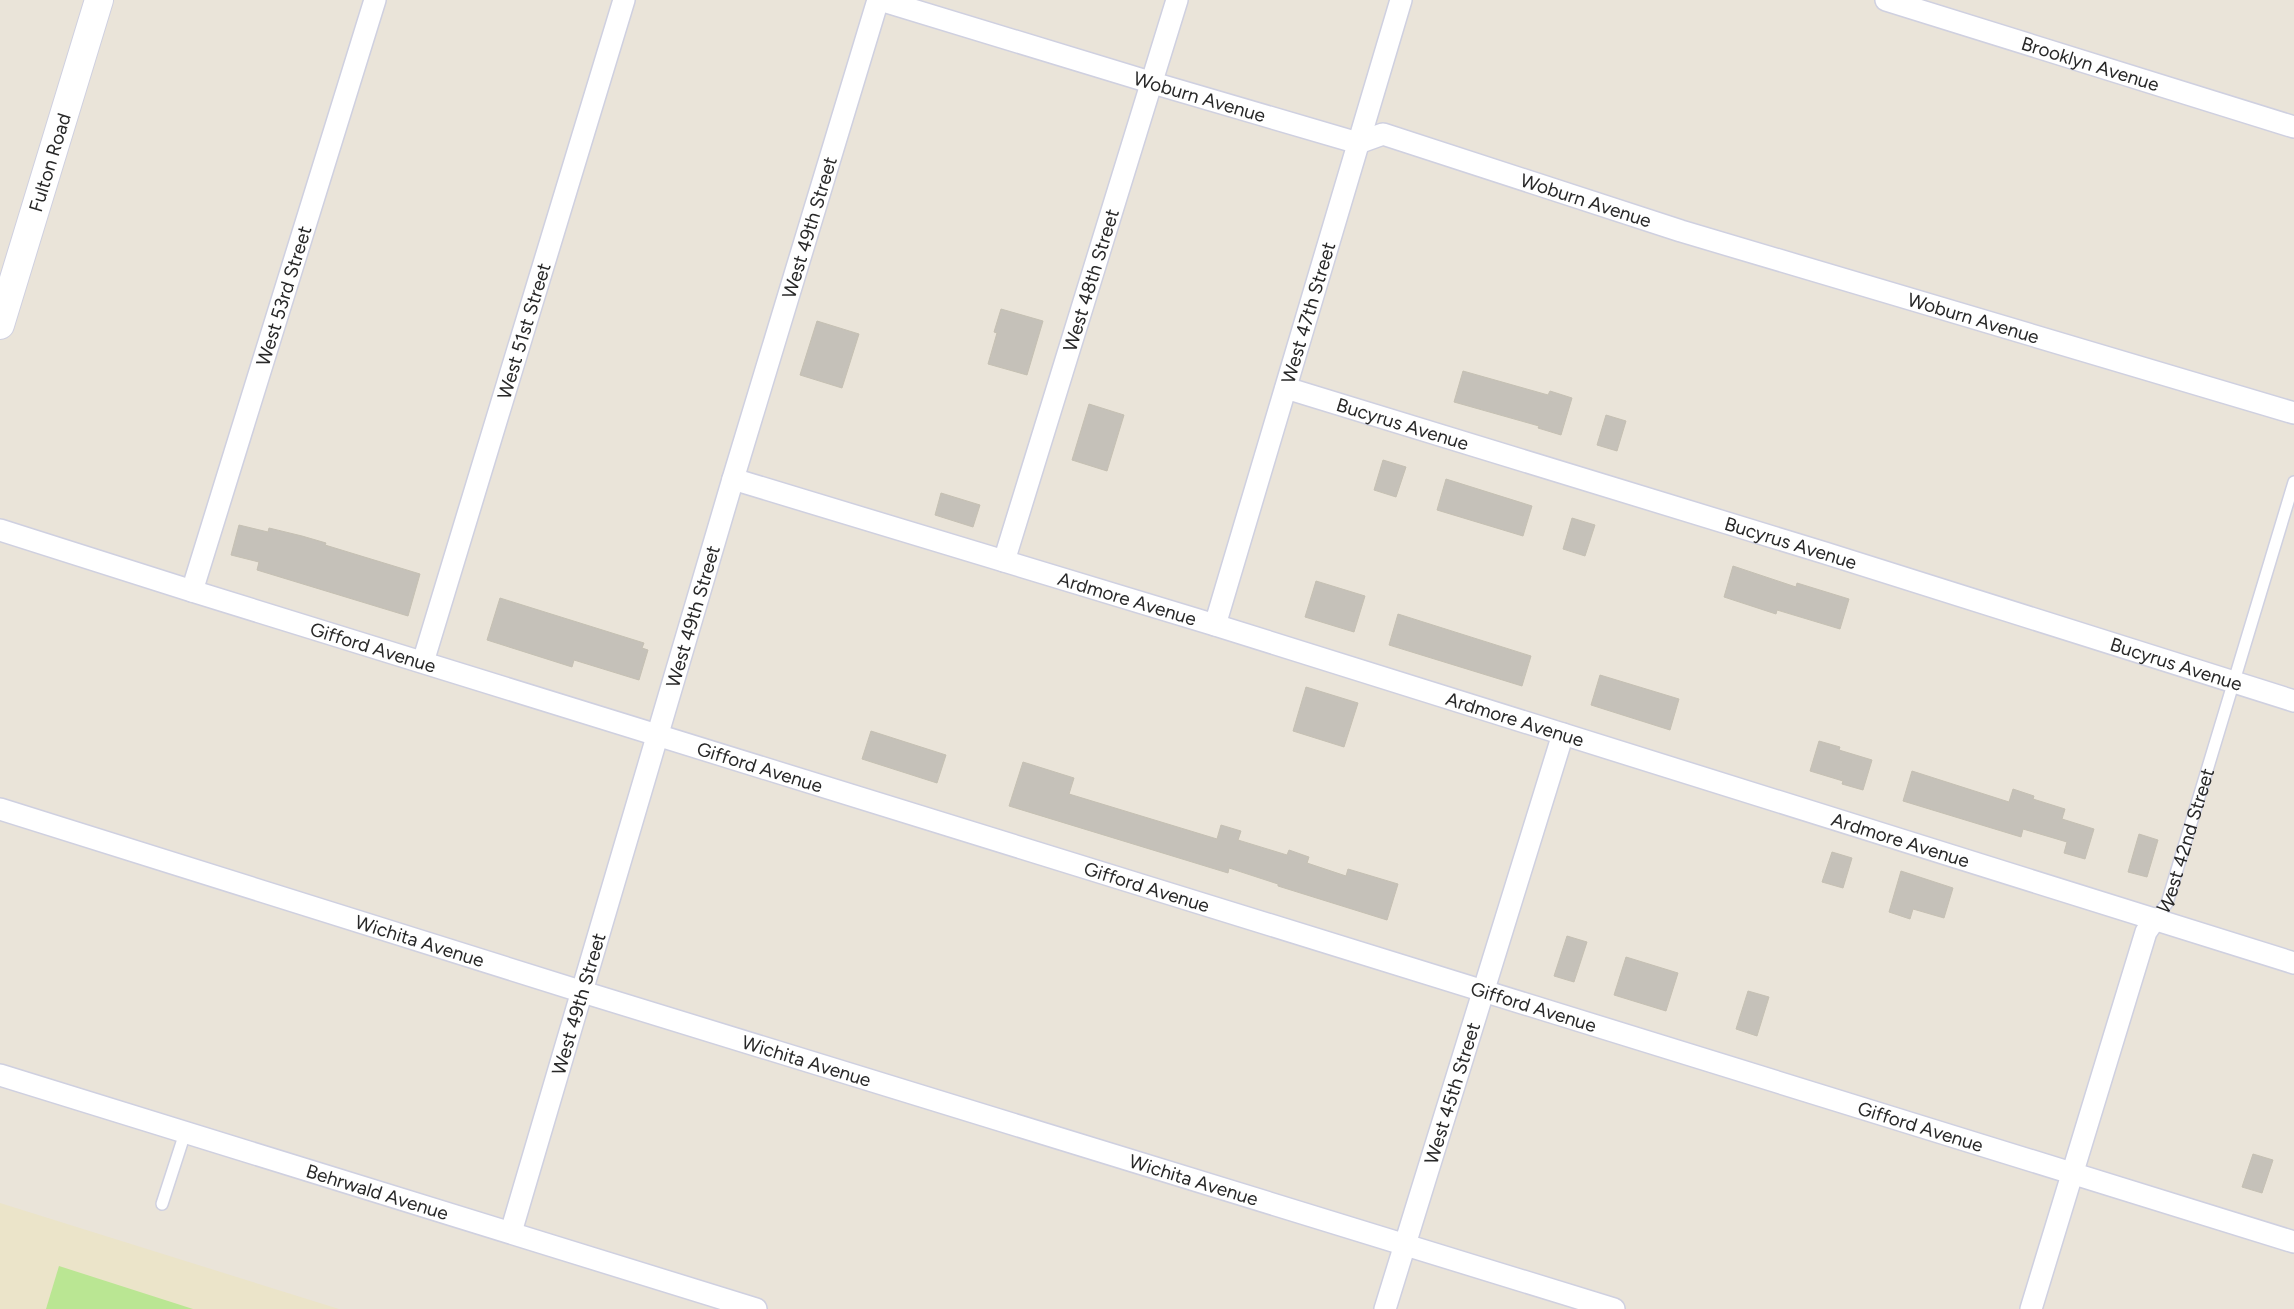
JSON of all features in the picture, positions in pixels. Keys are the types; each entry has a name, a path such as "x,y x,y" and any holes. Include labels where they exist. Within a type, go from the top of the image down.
{"main road":[{"name":"Fulton Road","path":"0,325 99,0"}],"street":[{"name":"West 53rd Street","path":"192,591 375,0"},
{"name":"West 51st Street","path":"423,662 624,0"},
{"name":"Woburn Avenue","path":"879,0 942,9 1153,83 1358,143 1383,134 1681,231 2294,413"},
{"name":"West 49th Street","path":"510,1232 583,992 733,479 879,0"},
{"name":"West 48th Street","path":"1004,561 1153,83 1177,0"},
{"name":"West 47th Street","path":"1215,625 1401,0"},
{"name":"Brooklyn Avenue","path":"1886,0 2294,127"},
{"name":"Bucyrus Avenue","path":"1286,388 1825,553 2294,701"},
{"name":"Ardmore Avenue","path":"733,479 1215,625 2294,963"},
{"name":"Gifford Avenue","path":"0,530 2294,1242"},
{"name":"West 45th Street","path":"1385,1309 1563,734"},
{"name":"Wichita Avenue","path":"0,809 583,992 1405,1243 1614,1309"},
{"name":"West 42nd Street","path":"2031,1309 2146,932 2155,919"},
{"name":"Behrwald Avenue","path":"0,1075 756,1309"}],"lane":[{"name":"West 42nd Street","path":"2155,919 2168,903 2294,482"},
{"path":"162,1204 185,1133"}],"shaded area":[{"path":"0,1203 339,1309 0,1309"}],"green space":[{"path":"59,1266 193,1309 46,1309"}],"building":[{"path":"1001,309 1043,321 1027,375 988,364 997,333 994,332"},
{"path":"817,321 859,334 842,388 800,375"},
{"path":"1463,371 1548,395 1550,391 1572,398 1561,435 1538,428 1539,426 1454,402"},
{"path":"1089,404 1124,415 1107,471 1072,460"},
{"path":"1606,415 1626,421 1617,451 1597,445"},
{"path":"1383,460 1406,467 1396,497 1374,490"},
{"path":"1446,479 1532,506 1523,536 1437,510"},
{"path":"941,493 980,505 973,527 935,515"},
{"path":"1572,518 1595,525 1585,556 1563,549"},
{"path":"239,525 268,532 269,528 302,536 326,543 325,545 420,574 408,616 257,570 259,562 231,555"},
{"path":"1733,566 1796,587 1797,583 1849,599 1840,629 1777,610 1776,614 1724,597"},
{"path":"1316,581 1365,596 1354,632 1305,617"},
{"path":"500,598 644,643 642,648 648,650 639,680 574,660 572,667 487,640"},
{"path":"1398,614 1531,656 1522,686 1389,645"},
{"path":"1600,675 1679,699 1670,730 1591,705"},
{"path":"1306,687 1358,703 1344,747 1293,731"},
{"path":"871,731 946,755 937,783 862,759"},
{"path":"1819,741 1840,747 1839,750 1872,760 1863,790 1842,784 1843,781 1810,771"},
{"path":"1023,762 1074,778 1069,794 1217,839 1221,825 1241,831 1238,840 1287,855 1289,850 1309,857 1307,863 1346,876 1348,869 1398,884 1387,920 1278,886 1278,884 1229,868 1228,873 1009,806"},
{"path":"1912,771 2009,802 2013,789 2034,796 2033,799 2065,809 2062,819 2094,829 2085,859 2064,853 2067,842 2023,829 2021,837 1903,801"},
{"path":"2139,834 2158,840 2147,877 2128,872"},
{"path":"1832,852 1852,858 1843,888 1822,882"},
{"path":"1901,871 1953,888 1944,918 1913,909 1910,919 1889,912"},
{"path":"1567,936 1587,942 1574,982 1554,976"},
{"path":"1626,957 1678,973 1666,1011 1614,995"},
{"path":"1748,991 1769,997 1757,1036 1736,1029"},
{"path":"2253,1154 2273,1160 2262,1193 2242,1187"}]}
